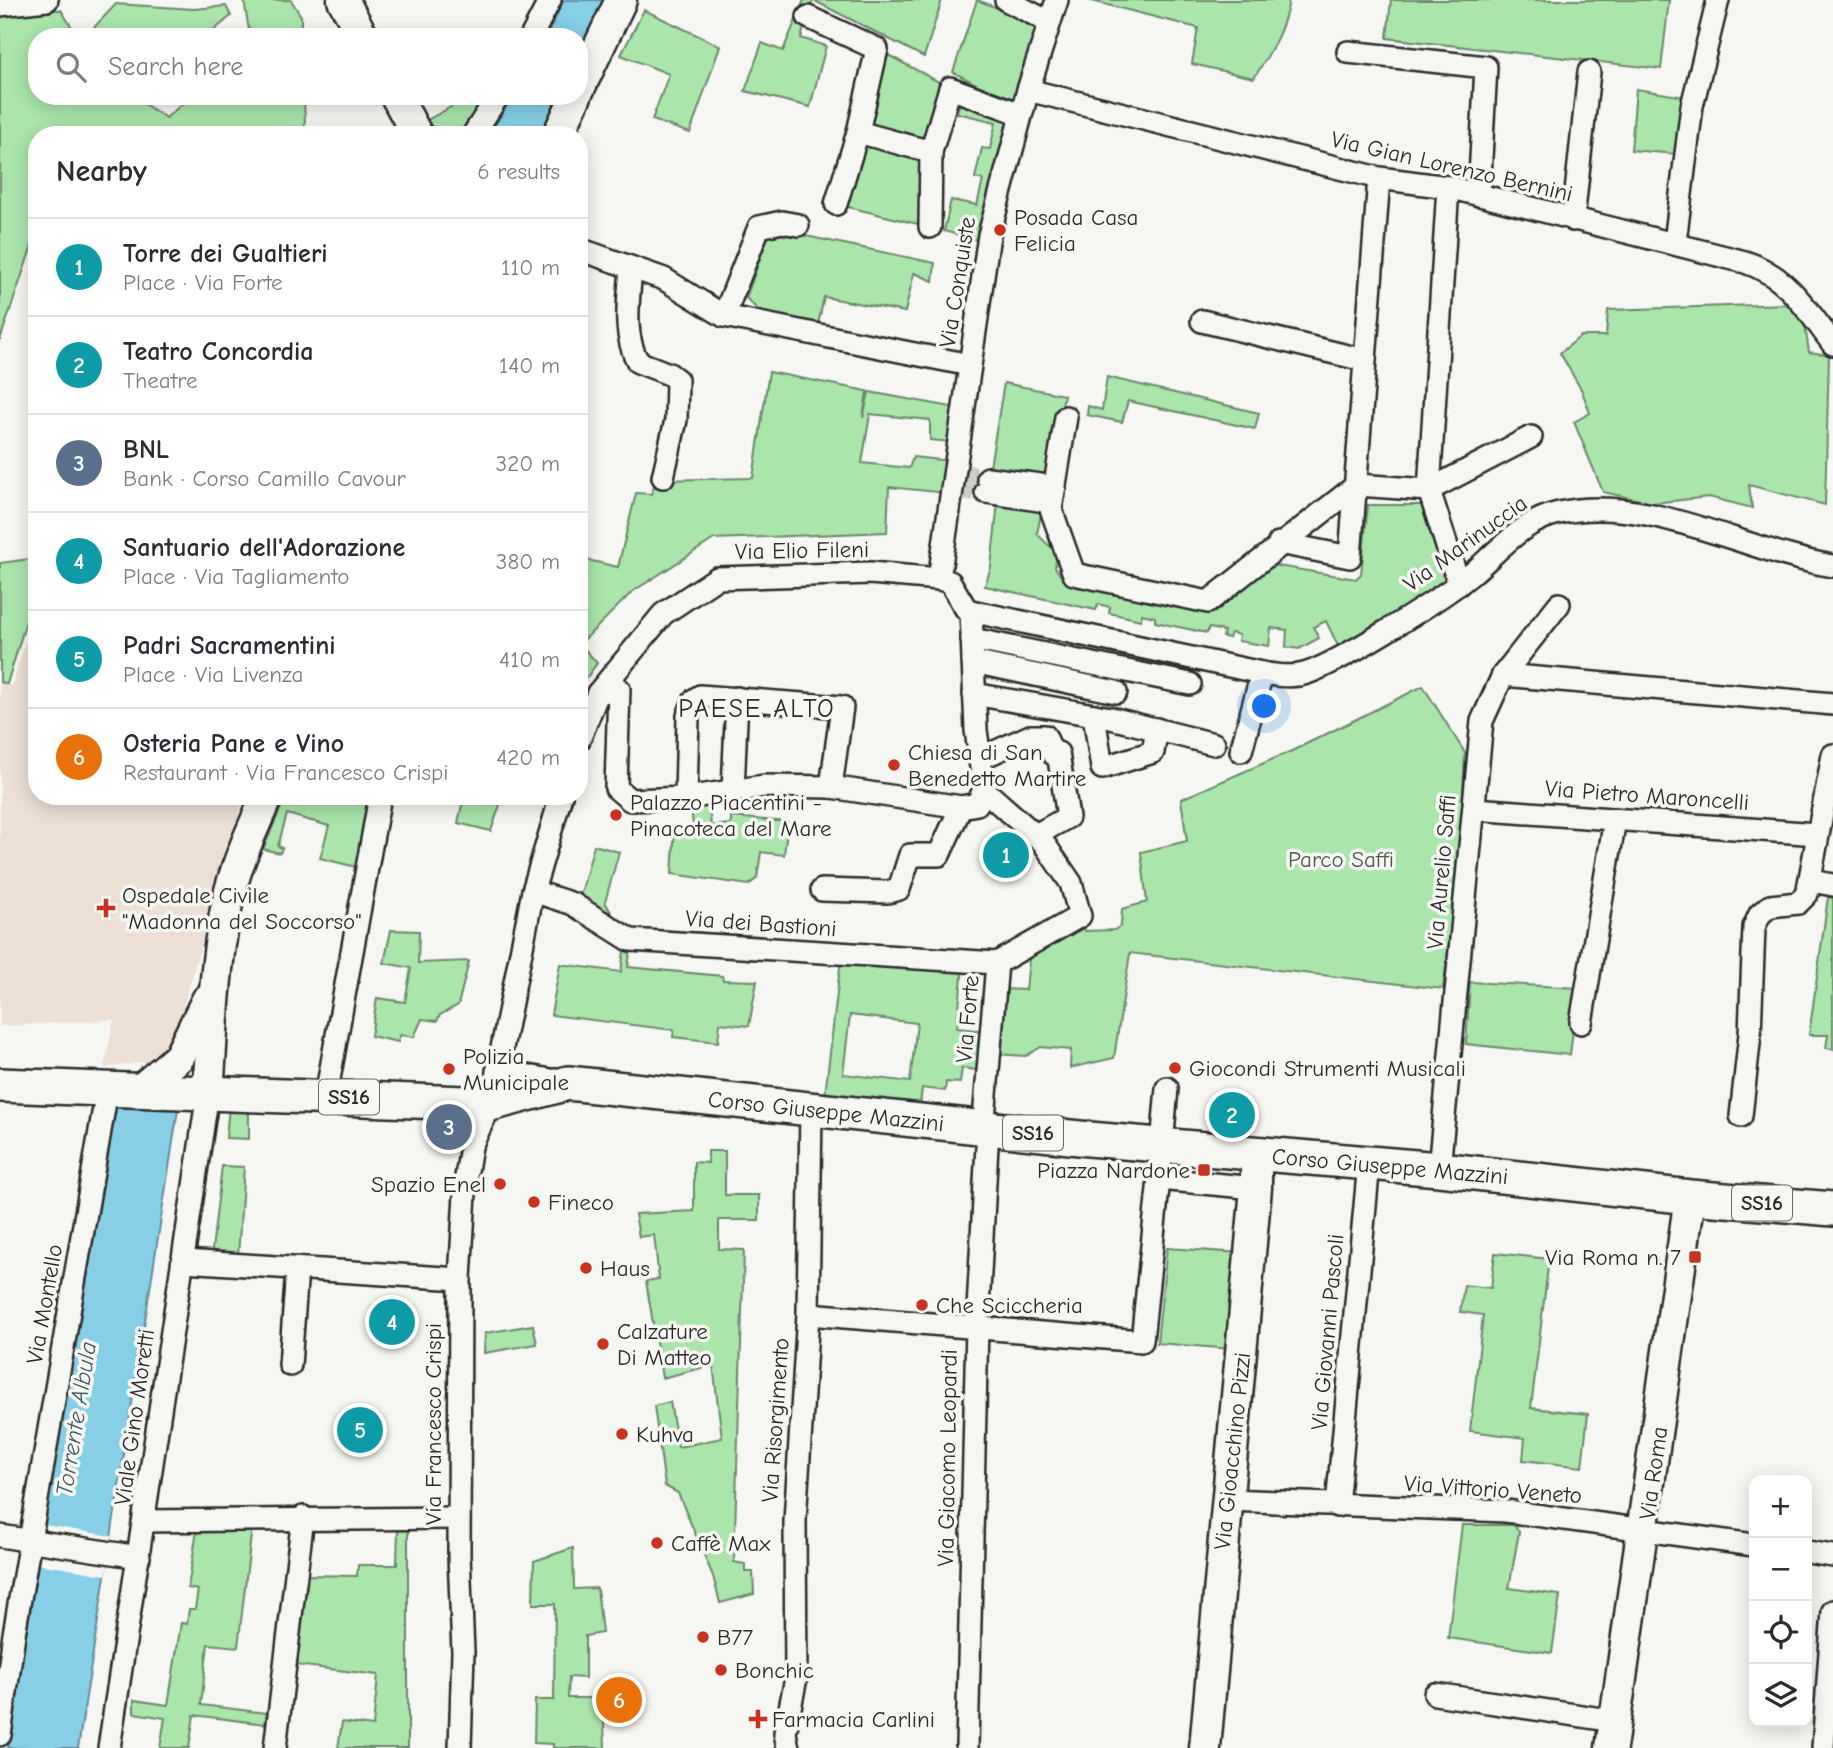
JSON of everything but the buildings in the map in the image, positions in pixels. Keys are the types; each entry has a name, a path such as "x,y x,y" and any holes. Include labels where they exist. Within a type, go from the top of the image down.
{"main road":[{"name":"Corso Giuseppe Mazzini","path":"491,1104 568,1083 1161,1146 1439,1169 1690,1198 1833,1209"},
{"name":"SS16","path":"0,1085 491,1104"}],"street":[{"path":"0,5 47,0"},
{"path":"343,0 358,28"},
{"path":"536,28 550,0"},
{"path":"588,70 621,0"},
{"path":"1006,0 1049,22"},
{"name":"Via Conquiste","path":"939,579 989,234 1021,114 1057,0"},
{"path":"1675,242 1692,106 1718,0"},
{"path":"808,17 877,49 858,132 836,204"},
{"path":"1348,52 1486,67 1479,195"},
{"path":"1573,220 1589,72"},
{"path":"930,227 932,152 950,88 1021,114"},
{"name":"Via Gian Lorenzo Bernini","path":"1028,90 1379,178 1448,187 1573,220 1675,242 1772,273 1794,292 1833,344"},
{"path":"401,105 412,126"},
{"path":"479,126 492,105"},
{"path":"562,126 572,105"},
{"path":"858,132 932,152"},
{"path":"1279,543 1350,557 1379,178"},
{"path":"1448,187 1429,490 1459,584"},
{"path":"724,316 759,227 782,222 799,225"},
{"path":"588,252 664,279 724,316 970,365"},
{"path":"631,268 627,332 630,348 638,362 677,380 676,420 663,477"},
{"path":"1202,321 1364,360"},
{"path":"1066,417 1051,509 1074,574 1208,602 1279,543 1357,485 1429,490 1531,437"},
{"path":"987,485 1053,494"},
{"name":"Via Marinuccia","path":"971,611 1262,673 1292,676 1315,670 1459,584 1533,522 1556,513 1584,509 1615,511 1676,522 1833,566"},
{"name":"Via Elio Fileni","path":"589,690 663,614 717,578 870,573 939,579"},
{"path":"589,690 619,689 616,788 630,800 686,798 764,786 831,787 961,807 977,804 984,790 974,694 971,611 966,609 950,582 939,579"},
{"name":"Via Aurelio Saffi","path":"1439,1169 1482,721 1503,675 1559,604"},
{"path":"972,639 1125,668 1190,684"},
{"path":"1130,643 1116,692 1102,717 1102,768 1153,752 1157,729"},
{"path":"973,662 1116,692"},
{"path":"1241,751 1262,673"},
{"path":"1503,675 1833,704"},
{"path":"974,694 1102,717 1214,744"},
{"path":"686,798 688,716 694,700 700,696 842,706 831,787"},
{"path":"733,790 737,698"},
{"path":"1030,736 1032,704"},
{"path":"979,759 1030,736 1045,736 1053,754 1058,753 1068,817 1034,836"},
{"path":"1741,1116 1750,1034 1754,927 1760,914 1770,906 1803,900 1811,881 1817,834 1833,755"},
{"name":"Via Forte","path":"984,790 1043,842 1071,883 1080,916 997,963 984,1127"},
{"path":"208,1093 216,977 231,890 243,849 263,805"},
{"path":"326,1096 378,805"},
{"path":"559,805 533,891 497,1071 568,1083"},
{"path":"822,890 888,892 900,889 910,855 939,855 961,807"},
{"name":"Via Pietro Maroncelli","path":"1474,809 1817,834"},
{"path":"1581,1023 1615,819"},
{"path":"1811,881 1833,885"},
{"name":"Via dei Bastioni","path":"533,891 573,904 630,940 997,963"},
{"path":"123,1090 168,1069 184,1049 216,977"},
{"name":"Via Francesco Crispi","path":"460,1748 463,1652 459,1518 460,1279 471,1146 491,1104 497,1071"},
{"path":"808,1314 1142,1340 1167,1088"},
{"name":"Via Montello","path":"0,1735 7,1636 35,1541 123,1090"},
{"name":"Viale Gino Moretti","path":"109,1748 208,1093"},
{"name":"Via Risorgimento","path":"786,1740 796,1678 795,1521 808,1314 811,1110"},
{"name":"Via Giacomo Leopardi","path":"967,1748 984,1127"},
{"name":"Via Gioacchino Pizzi","path":"1205,1748 1256,1188 1256,1155"},
{"name":"Via Giovanni Pascoli","path":"1337,1506 1369,1163"},
{"path":"1159,1179 1256,1188"},
{"name":"Via Roma","path":"1613,1735 1645,1529 1690,1198"},
{"path":"184,1261 460,1279"},
{"path":"290,1364 297,1269"},
{"name":"Via Vittorio Veneto","path":"1227,1500 1506,1511 1749,1544"},
{"path":"275,1748 303,1517"},
{"path":"145,1521 303,1517 459,1518"},
{"path":"0,1536 139,1557"},
{"path":"1812,1553 1833,1556"},
{"path":"1824,1748 1833,1611"},
{"path":"1434,1694 1502,1703 1613,1735"}],"shaded area":[{"name":"Ospedale Civile \"Madonna del Soccorso\"","path":"28,633 28,805 241,805 175,1035 161,1059 104,1068 114,1020 0,1026 0,683 12,686"}],"green space":[{"path":"244,0 291,0 301,16 301,28 249,28"},
{"path":"804,0 813,0 801,38 826,46 810,107 745,91 762,43 783,51"},
{"path":"813,0 942,0 924,57"},
{"path":"977,0 1041,25 1014,104 953,72"},
{"path":"1088,0 1289,0 1280,31 1254,78 1192,64 1198,28"},
{"path":"1391,0 1669,0 1661,69 1387,38"},
{"path":"116,4 194,9 226,6 231,16 217,28 93,28"},
{"path":"20,10 61,10 72,28 28,28 28,105 146,105 166,118 181,105 304,105 305,126 28,126 28,258 0,340 0,14"},
{"path":"644,10 720,46 690,133 652,120 669,74 621,55"},
{"path":"877,49 950,88 931,152 858,132"},
{"path":"1636,89 1685,97 1676,154 1631,150"},
{"path":"960,101 1013,119 980,241 944,231 951,200 977,205 983,180 975,178 982,148 990,149 996,122 957,113"},
{"path":"454,105 492,105 479,126 417,126"},
{"path":"856,141 931,163 930,227 836,204"},
{"path":"782,231 935,263 933,281 914,273 905,312 824,297 817,329 769,321 746,298 769,234"},
{"path":"1791,304 1805,325 1809,352 1829,355 1825,505 1749,485 1752,508 1709,497 1653,503 1603,492 1574,422 1590,413 1582,391 1560,353 1581,336 1606,336 1608,310"},
{"path":"769,372 867,391 863,418 869,392 957,408 951,442 930,440 930,420 870,414 862,463 909,468 913,457 950,461 946,493 889,487 887,532 714,539 632,592 588,636 588,560 618,567 636,493 651,494 657,480 753,478"},
{"path":"1107,377 1259,413 1255,429 1128,401 1122,422 1087,415 1088,406 1102,410"},
{"path":"1004,383 1064,395 1049,474 990,467"},
{"path":"998,502 1042,509 1037,534 1057,553 1055,567 1063,579 1217,610 1266,564 1356,579 1361,574 1368,505 1425,505 1452,585 1339,648 1326,621 1313,627 1319,638 1299,649 1286,647 1287,630 1271,628 1269,646 1238,641 1239,635 1231,633 1229,638 1223,637 1224,631 1209,628 1207,633 1155,622 1155,617 1142,614 1141,620 1109,613 1110,607 1098,604 1096,610 985,586 991,567"},
{"path":"28,559 28,615 7,684 0,682 0,563"},
{"path":"588,653 597,663 588,676"},
{"name":"Parco Saffi","path":"1423,686 1465,753 1459,867 1443,989 1130,953 1114,1058 1070,1068 1071,1050 1041,1047 1026,1056 996,1054 1002,989 1026,990 1030,950 1085,922 1085,931 1114,930 1121,926 1122,909 1147,902 1141,852 1187,841 1181,799 1294,750"},
{"path":"709,804 711,826 731,824 731,817 788,822 784,855 761,852 757,878 749,885 672,874 675,827 693,826 691,806"},
{"path":"282,805 371,805 360,868 320,858 329,826 287,814 278,846 282,848 280,853 263,849"},
{"path":"462,805 500,805 491,831 458,823"},
{"path":"594,845 619,852 605,902 612,914 580,897"},
{"path":"1828,897 1833,898 1833,1049 1826,1048 1828,1035 1809,1035"},
{"path":"391,930 419,931 418,963 469,961 458,1005 440,1015 437,1021 422,1019 414,1037 400,1035 398,1042 371,1036 377,998 405,1002 411,968 384,963"},
{"path":"625,943 631,946 628,967 722,976 723,980 757,981 749,1026 720,1023 718,1042 673,1037 674,1030 551,1015 560,964 621,972"},
{"path":"841,959 963,966 957,1028 987,1031 983,1071 962,1068 960,1083 946,1082 945,1091 922,1088 920,1106 825,1095","holes":["850,1015 917,1023 910,1082 843,1074"]},
{"path":"1470,982 1578,988 1570,1055 1466,1044"},
{"path":"229,1106 249,1106 249,1139 226,1138"},
{"path":"708,1151 725,1151 725,1195 759,1195 759,1220 719,1220 719,1249 744,1250 734,1562 745,1564 745,1572 753,1572 754,1594 720,1603 713,1576 678,1493 665,1486 654,1406 670,1402 678,1447 722,1438 713,1365 662,1378 646,1281 659,1279 654,1235 639,1237 635,1214 694,1211 694,1162 708,1163"},
{"path":"222,1166 244,1167 238,1256 211,1258"},
{"path":"1167,1248 1241,1253 1232,1349 1157,1343"},
{"path":"1495,1253 1549,1259 1531,1408 1588,1414 1582,1467 1523,1460 1525,1438 1470,1431 1483,1315 1460,1312 1464,1285 1491,1288"},
{"path":"533,1325 537,1344 484,1353 485,1333"},
{"path":"1462,1525 1515,1525 1519,1532 1509,1588 1560,1595 1552,1653 1448,1638"},
{"path":"252,1527 238,1647 208,1644 201,1705 267,1713 265,1724 194,1715 189,1748 160,1748 165,1718 134,1713 134,1700 168,1705 181,1623 187,1624 189,1609 195,1609 198,1590 188,1588 197,1530"},
{"path":"398,1529 408,1529 408,1748 338,1748 342,1722 373,1726 378,1675 295,1665 306,1575 357,1576 358,1565 397,1565"},
{"path":"573,1548 574,1589 597,1588 602,1633 585,1636 585,1678 569,1677 568,1698 603,1698 605,1748 553,1748 553,1744 534,1743 535,1700 554,1700 555,1604 533,1604 534,1561"}],"water":[{"path":"564,0 613,0 588,51 588,28 550,28"},
{"path":"507,105 561,105 551,126 495,126"},
{"name":"Torrente Albula","path":"111,1094 180,1097 78,1748 8,1748"}],"pier":[{"path":"44,1525 112,1536 106,1575 38,1564"}],"tunnel":[{"path":"955,474 988,478"},
{"path":"953,489 986,492"}],"place":[{"name":"Posada Casa Felicia","path":"1000,230"},
{"name":"Chiesa di San Benedetto Martire","path":"894,765"},
{"name":"Palazzo Piacentini - Pinacoteca del Mare","path":"616,815"},
{"name":"Torre dei Gualtieri","path":"1006,855"},
{"name":"Ospedale Civile \"Madonna del Soccorso\"","path":"106,908"},
{"name":"Giocondi Strumenti Musicali","path":"1175,1068"},
{"name":"Polizia Municipale","path":"449,1069"},
{"name":"Teatro Concordia","path":"1232,1115"},
{"name":"BNL","path":"449,1127"},
{"name":"Piazza Nardone","path":"1204,1170"},
{"name":"Spazio Enel","path":"500,1184"},
{"name":"Fineco","path":"534,1202"},
{"name":"Via Roma n. 7","path":"1695,1257"},
{"name":"Haus","path":"586,1268"},
{"name":"Che Sciccheria","path":"922,1305"},
{"name":"Santuario dell'Adorazione","path":"392,1322"},
{"name":"Calzature Di Matteo","path":"603,1344"},
{"name":"Padri Sacramentini","path":"360,1430"},
{"name":"Kuhva","path":"622,1434"},
{"name":"Caffè Max","path":"657,1543"},
{"name":"B77","path":"703,1637"},
{"name":"Bonchic","path":"721,1670"},
{"name":"Osteria Pane e Vino","path":"619,1700"},
{"name":"Farmacia Carlini","path":"758,1719"}],"district":[{"name":"PAESE ALTO","path":"757,708"}]}
